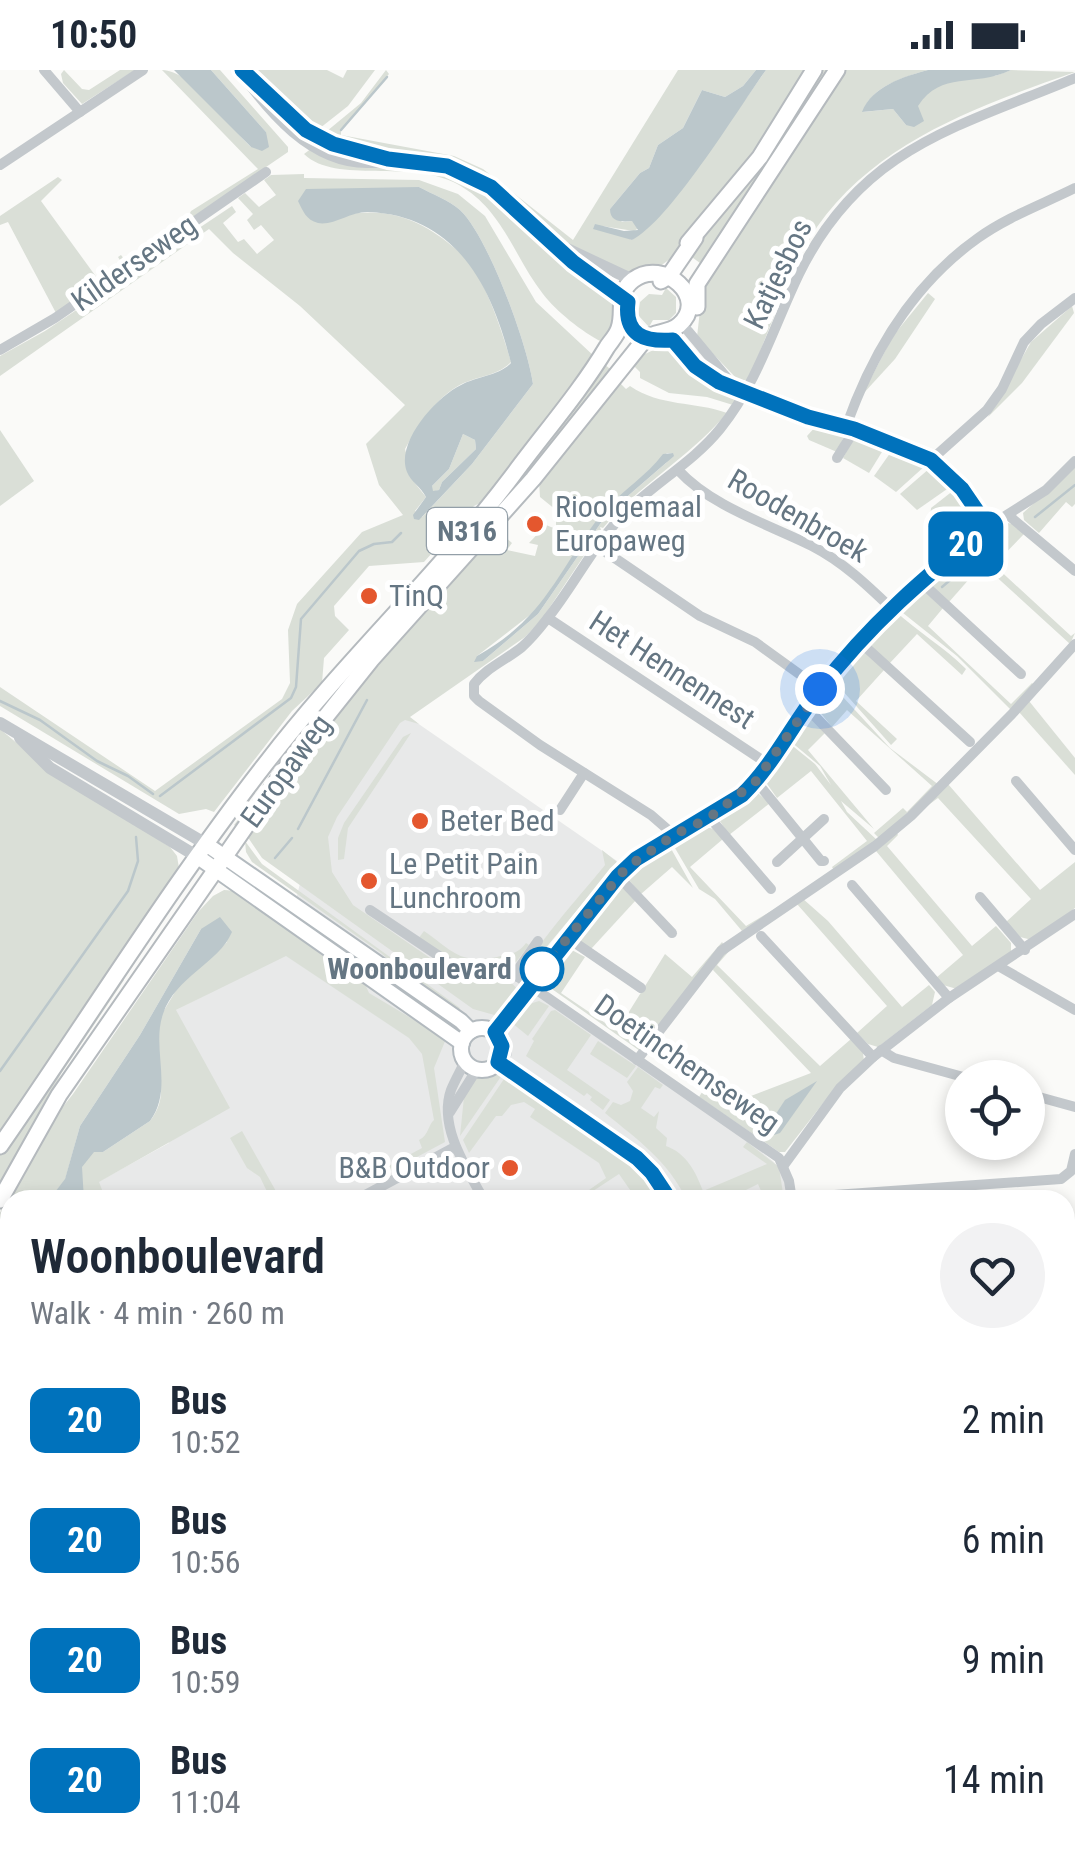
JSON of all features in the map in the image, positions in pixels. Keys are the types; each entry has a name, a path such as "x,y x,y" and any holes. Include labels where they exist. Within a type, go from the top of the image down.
{"main road":[{"path":"624,300 666,275 760,157 814,70"},
{"path":"691,295 666,275 646,274 634,280 624,300 624,326 650,340 673,340 695,318 691,295 697,284 837,70"},
{"name":"Europaweg","path":"0,1146 202,851 312,707 507,483 624,326"},
{"name":"N316","path":"650,340 685,326"},
{"name":"Europaweg","path":"6,1190 59,1094 308,738 366,665 533,479 650,340"},
{"path":"202,851 461,1020 471,1065 489,1068 498,1062 502,1046 495,1032 483,1028 466,1037"},
{"path":"498,1062 637,1158 663,1190"}],"street":[{"path":"1,162 144,70"},
{"path":"241,70 270,110 314,146 354,161 432,162 480,180 573,262 624,300"},
{"path":"52,73 80,112"},
{"name":"Katjesbos","path":"584,773 479,702 473,690 478,677 523,646 548,618 597,546 633,505 716,434 747,392 810,252 846,202 887,164 938,132 1075,78"},
{"name":"Kilderseweg","path":"0,350 55,318 266,172"},
{"path":"837,458 879,348 929,282 979,238 1075,188"},
{"path":"552,240 634,280"},
{"path":"931,460 987,410 1002,389 1024,342 1075,298"},
{"path":"685,326 732,385"},
{"path":"673,340 695,366 719,382 931,460 962,489 988,527"},
{"path":"495,1032 618,876 636,859 709,818 756,781 820,689 892,608 988,527 1046,490 1075,460"},
{"name":"Roodenbroek","path":"678,470 726,504 841,563 892,608"},
{"path":"1008,515 1074,568"},
{"path":"597,546 700,616 754,642 820,689"},
{"path":"920,581 1021,674"},
{"name":"Het Hennennest","path":"548,618 768,764"},
{"path":"860,642 970,742"},
{"path":"637,1060 721,951 875,846 911,816 1075,644"},
{"path":"806,708 886,790"},
{"path":"6,726 50,768 202,851"},
{"path":"560,810 584,773 651,815 674,835"},
{"path":"756,781 824,862"},
{"path":"1016,782 1075,850"},
{"path":"709,818 772,890"},
{"path":"777,862 824,819"},
{"path":"618,876 672,933"},
{"path":"852,885 948,998"},
{"path":"980,896 1025,950"},
{"name":"Doetinchemseweg","path":"370,910 468,976 514,968 526,959"},
{"path":"784,1164 840,1088 877,1053 948,998 1075,914"},
{"path":"761,936 877,1053 945,1072"},
{"path":"568,938 641,988"},
{"path":"518,977 538,941"},
{"path":"1000,966 1075,1010"},
{"name":"Doetinchemseweg","path":"500,970 518,977 773,1154 784,1164 790,1190"},
{"path":"471,1065 450,1091 450,1113 455,1147 479,1190"},
{"path":"1045,1099 1075,1107"},
{"path":"375,1190 455,1147"},
{"path":"917,1190 1061,1179 1071,1171 1075,1154"}],"shaded area":[{"path":"64,70 82,89 89,90 120,70 135,70 82,104 63,83"},
{"path":"162,70 173,72 197,89 251,147 266,132 211,70 220,70 288,147 288,152 188,217 191,211 258,169"},
{"path":"174,70 211,70 266,132 269,147 262,151 251,147"},
{"path":"249,70 327,70 343,78 347,70 375,70 348,106 315,132"},
{"path":"386,70 389,74 341,130 341,135 454,156 483,169 573,240 678,70 756,70 743,86 725,97 702,90 683,128 658,145 649,168 640,173 610,209 622,222 642,226 634,231 602,226 632,240 691,177 766,70 807,70 748,162 670,259 659,267 628,275 563,241 460,165 432,157 375,152 327,136 327,131 361,103"},
{"path":"756,70 766,70 684,188 648,229 632,240 593,229 595,224 638,230 632,221 614,219 610,209 640,173 649,168 658,145 683,128 702,90 725,97 743,86"},
{"path":"821,70 830,70 746,201 700,263 689,255 752,177"},
{"path":"844,70 928,70 880,90 863,112 893,109 906,125 925,90 945,74 1075,72 968,113 900,149 869,171 817,227 789,281 748,380 738,380 697,337 703,283"},
{"path":"928,70 1011,70 937,88 918,106 924,121 914,127 906,125 893,109 862,112 881,89"},
{"path":"312,148 446,171 483,188 612,296 615,327 602,342 562,314 533,280 487,207 459,185 419,173 335,168 304,154"},
{"path":"271,175 419,180 458,194 485,216 536,302 595,357 486,500 474,506 424,562 369,566 334,606 335,616 349,630 324,658 322,683 292,711 214,812 206,809 179,814 0,706 0,687 155,791 282,699 290,683 288,630 297,604 362,532 403,515 379,485 366,444 405,405 300,306 209,229 0,376 0,356 45,331 232,206 236,212 223,223 238,242 244,239 257,254 274,240 261,225 254,230 247,220 253,214 238,198 245,193 259,207 276,195 264,180","holes":["419,187 460,210 483,243 515,319 533,384 472,464 422,517 415,511 426,497 414,482 405,449 427,414 449,392 511,362 485,290 462,254 428,229 402,217 375,213 345,215"]},
{"path":"58,177 62,180 41,201 97,278 121,262 121,255 127,263 56,313 8,222 0,225 0,216"},
{"path":"419,187 451,203 471,223 483,243 515,319 533,384 472,464 419,520 413,515 426,497 409,476 405,460 412,435 430,410 451,391 511,363 503,335 481,283 448,241 400,217 369,212 314,222 298,201 306,189","holes":["463,434 475,440 476,449 442,482 439,490 433,491 432,486 449,469"]},
{"path":"666,288 676,297 676,313 669,320 653,320 649,327 638,315 640,302 649,294 662,295"},
{"path":"928,293 935,299 895,359 862,395 893,336"},
{"path":"1072,306 1074,313 1022,383 988,417 1031,342"},
{"path":"662,346 678,351 739,393 733,405 707,397 669,393 640,378 634,366 645,354"},
{"path":"604,364 614,372 237,827 234,825 348,673"},
{"path":"620,383 626,389 630,386 666,401 727,413 600,527 542,619 525,637 410,717 419,724 405,720 400,723 337,817 328,837 332,872 353,905 465,982 500,977 517,989 515,999 498,1016 473,1009 262,858 247,836 333,718 491,536 504,536 512,543 507,550 535,556 538,545 529,543 546,525 556,529 556,510 540,497 539,481","holes":["667,453 673,453 607,514 538,614 483,661 477,656 539,608 597,520"]},
{"path":"817,425 846,432 837,452 809,440 807,436"},
{"path":"0,430 34,481 0,506"},
{"path":"463,434 475,440 476,449 442,482 439,490 432,492 432,486 449,469"},
{"path":"855,436 885,447 869,473 843,458"},
{"path":"893,449 926,465 896,492 874,476"},
{"path":"673,453 607,514 538,614 483,661 474,662 533,612 604,512 663,454"},
{"path":"1075,466 1075,504 1072,507 1066,502 1039,533 1024,520 1023,513"},
{"path":"930,468 950,487 917,510 900,494"},
{"path":"954,490 979,522 978,529 959,543 930,519 931,508"},
{"path":"1004,522 1024,534 994,565 1071,636 1075,633 1070,644 977,555 978,540"},
{"path":"958,555 978,569 949,602 930,582"},
{"path":"918,590 943,608 928,626 1011,704 1032,683 1035,686 1012,711 957,656 898,609"},
{"path":"895,611 966,669 962,675 917,634 889,664 868,645 868,640"},
{"path":"857,651 866,653 884,670 856,701 897,739 891,745 833,680"},
{"path":"830,683 890,748 939,785 879,838 874,833 903,808 907,812 932,786 847,710 832,727 815,706"},
{"path":"1029,701 1075,758 1075,775 1019,712"},
{"path":"401,716 410,718 617,861 520,978 735,1130 774,1162 786,1179 787,1190 102,1190 98,1182 169,1143 176,1010 282,956 309,847"},
{"path":"805,718 811,718 826,732 808,750 874,829 841,801 847,812 877,840 834,870 832,867 867,841 811,771 777,798 765,781 765,775 789,743 815,764 831,785 820,766 790,741"},
{"path":"0,729 50,771 170,847 179,868 0,1134"},
{"path":"411,733 348,828 344,859 338,860 338,838 344,823 403,737"},
{"path":"948,784 1040,890 1075,862 1075,908 1032,940 1020,937 1006,922 1031,899 938,798 923,809"},
{"path":"754,790 770,803 729,835 718,818"},
{"path":"704,826 723,839 690,867 746,926 783,904 742,931 715,899 699,889 672,843"},
{"path":"897,833 887,846 972,946 996,926 1011,943 1011,953 957,989 936,978 963,955 876,851"},
{"path":"245,841 262,864 460,1008 453,1019 381,953 252,862"},
{"path":"669,845 693,888 672,867 641,894 628,873"},
{"path":"602,850 617,862 525,973 547,935 605,865"},
{"path":"620,885 636,900 591,949 580,942 578,935"},
{"path":"224,890 247,897 365,984 369,993 446,1039 434,1068 445,1142 376,1179 374,1165 381,1170 422,1148 419,1140 434,1120 422,1054 409,1038 286,956 176,1010 230,1108 99,1182 102,1190 62,1190 84,1142 103,1152 150,1121 156,1111 160,1081 145,1042 178,987 227,942 201,929 140,1035 80,1126 65,1180 57,1190 12,1190 46,1128 213,896"},
{"path":"802,898 828,921 902,1007 929,985 935,992 932,1005 878,1047 868,1044 857,1033 887,1006 797,904"},
{"path":"220,917 232,932 217,953 177,990 163,1014 157,1109 150,1121 103,1152 94,1152 82,1167 83,1190 57,1190 65,1179 80,1126 140,1035 201,929"},
{"path":"424,931 457,955 474,959 510,954 526,943 529,945 516,962 470,972 418,939"},
{"path":"722,942 724,945 640,1051 542,982 568,948 585,957 561,993 617,1031 665,954 692,977"},
{"path":"731,949 717,965 820,1066 851,1039 863,1053 864,1061 824,1102 785,1152 779,1152 699,1097 704,1089 723,1102 743,1099 811,1073 713,970 716,961"},
{"path":"121,978 124,980 61,1074 0,1190 0,1155"},
{"path":"539,1001 549,1006 528,1036 512,1023 523,1006"},
{"path":"555,1010 591,1035 567,1070 610,1100 603,1110 587,1093 584,1096 526,1056 532,1039"},
{"path":"598,1041 636,1066 627,1078 590,1054"},
{"path":"638,1067 663,1085 660,1089 655,1087 641,1108 654,1117 659,1111 656,1128 667,1138 666,1146 689,1164 703,1190 681,1190 661,1162 605,1113 613,1102 621,1105 630,1101 633,1091 627,1082"},
{"path":"502,1075 460,1136 464,1097 477,1076"},
{"path":"506,1076 629,1158 656,1190 630,1190 619,1174 589,1190 606,1178 599,1163 530,1117 535,1109 524,1102 511,1105 502,1116 496,1116 469,1153 463,1140"},
{"path":"817,1081 780,1133 774,1135 766,1129 785,1100"},
{"path":"242,1131 275,1190 266,1190 260,1177 247,1168 230,1138"},
{"path":"747,1142 779,1167 782,1190 761,1190 758,1184 746,1190 705,1190 767,1164 743,1147"}],"waterway":[{"path":"341,130 387,77"},
{"path":"1035,517 1075,485"},
{"path":"160,796 291,698 296,687 301,619 359,551 392,542 401,533"},
{"path":"989,551 1007,537"},
{"path":"942,587 962,570"},
{"path":"298,829 367,700"},
{"path":"0,701 40,720 97,761 153,794"},
{"path":"0,1071 128,891 138,861 136,837"},
{"path":"275,858 292,838"}],"bus line":[{"name":"20","path":"242,70 306,130 333,144 388,159 447,166 491,187 573,262 628,302 630,323 641,336 656,342 673,340 695,366 719,382 808,417 891,442 931,460 962,489 988,527 920,581 860,642 742,795 636,859 618,876 495,1032 502,1046 498,1062 637,1158 664,1190"}],"place":[{"name":"Rioolgemaal Europaweg","path":"535,524"},
{"name":"TinQ","path":"369,596"},
{"name":"Beter Bed","path":"420,821"},
{"name":"Le Petit Pain Lunchroom","path":"369,881"},
{"name":"Woonboulevard","path":"542,969"},
{"name":"B&B Outdoor","path":"510,1168"}],"route":[{"path":"542,969 636,859 709,818 756,781 820,689"}]}
